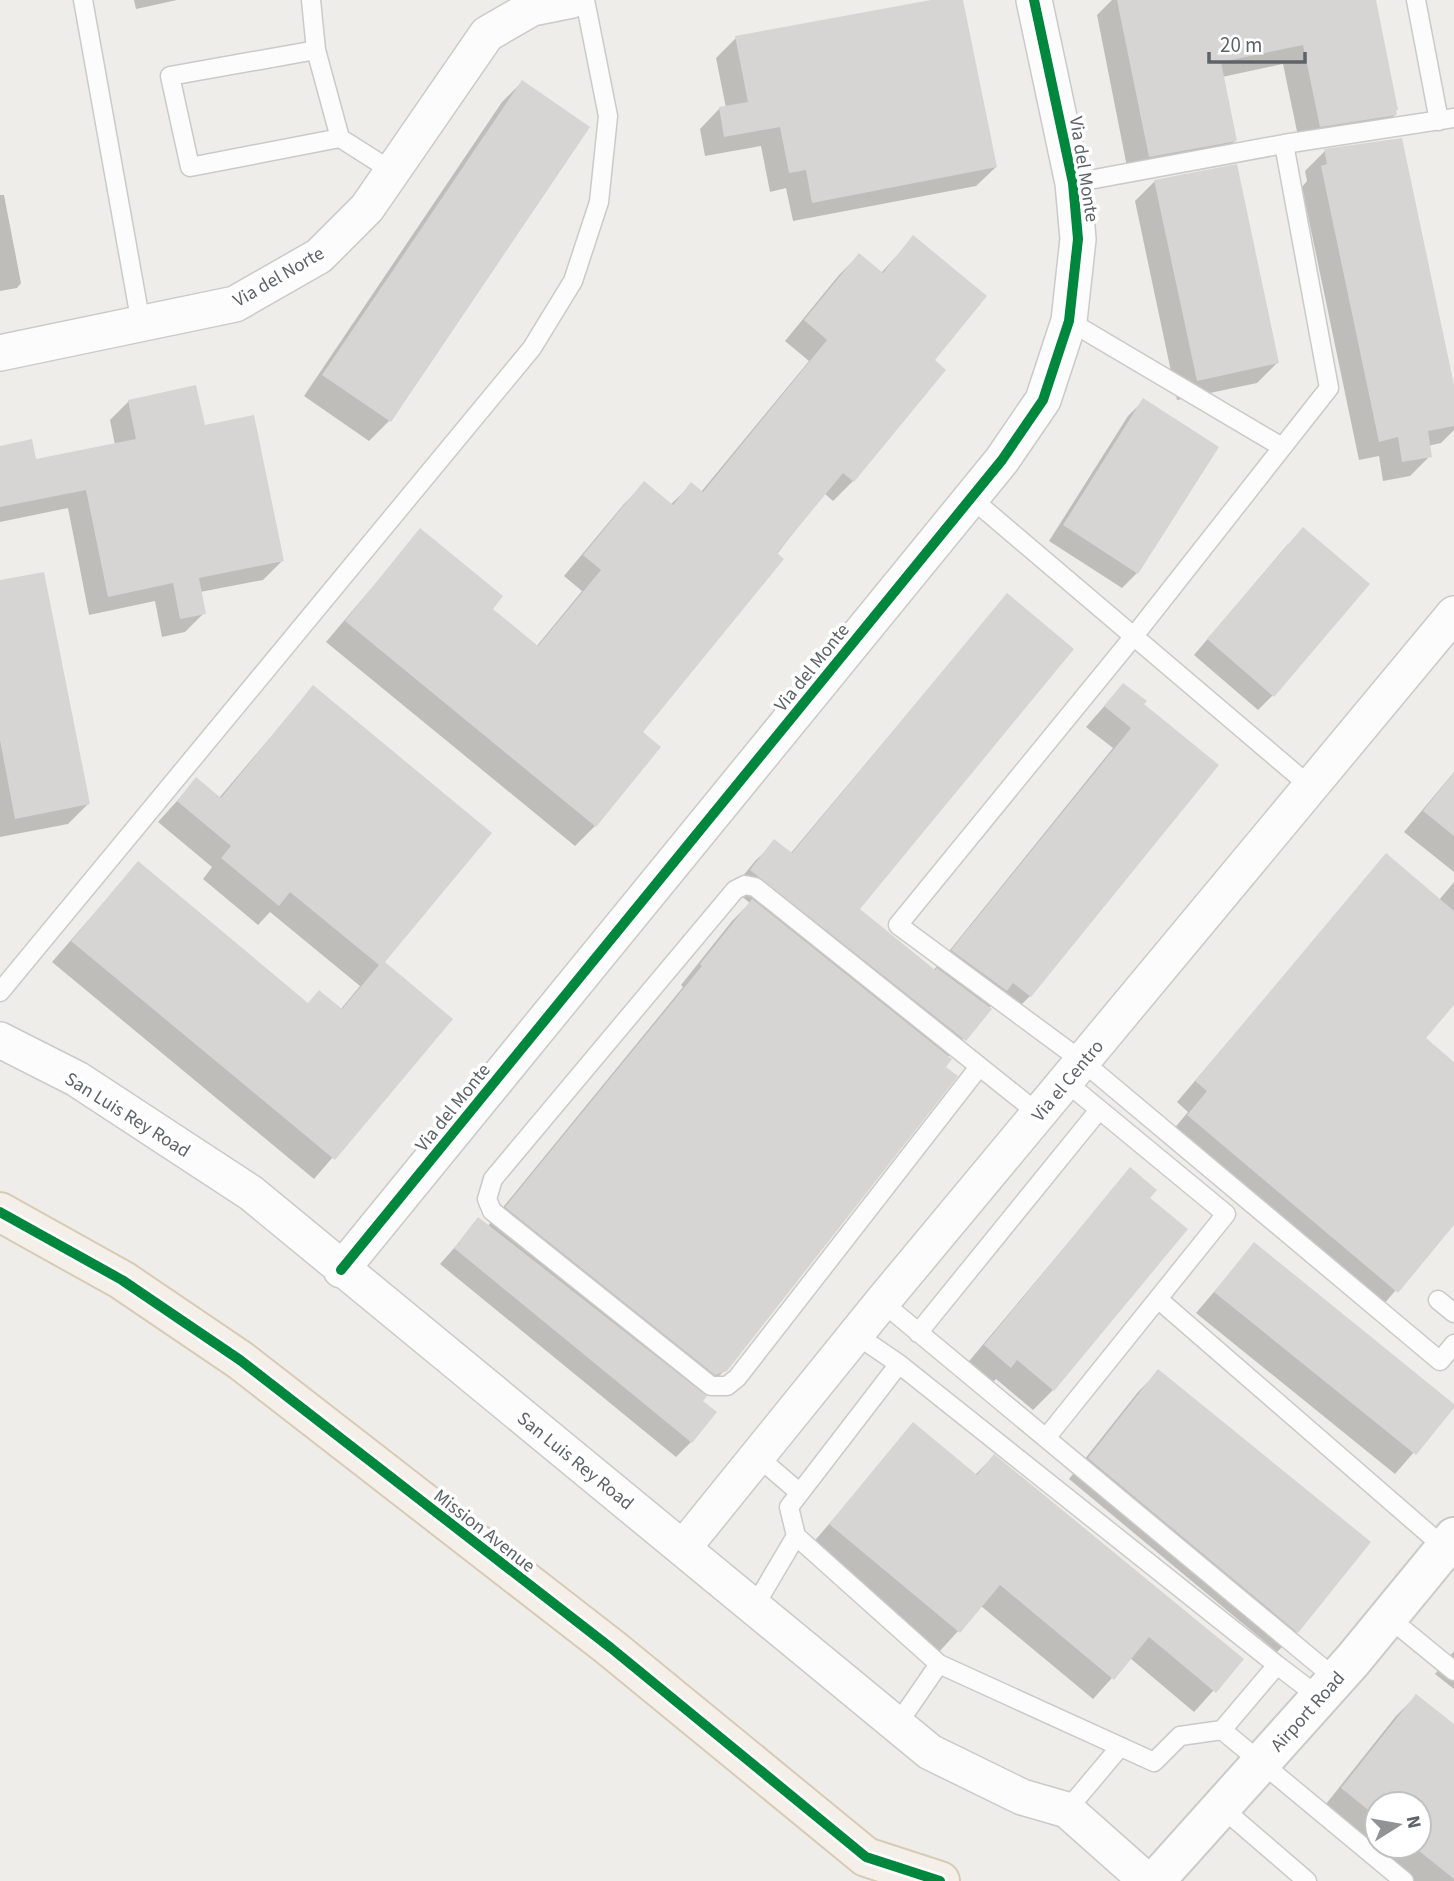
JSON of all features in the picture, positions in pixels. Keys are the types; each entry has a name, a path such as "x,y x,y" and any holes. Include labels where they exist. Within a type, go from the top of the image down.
{"main road":[{"name":"Mission Avenue","path":"0,1212 122,1280 240,1360 611,1648 872,1869 940,1881"}],"street":[{"name":"Via del Norte","path":"0,353 235,304 320,256 367,208 487,34 532,8 572,0"},
{"name":"Via del Monte","path":"341,1270 1002,460 1043,400 1069,321 1078,239 1073,183 1034,0"},
{"name":"Via el Centro","path":"683,1548 1074,1071 1311,787 1450,627"},
{"name":"San Luis Rey Road","path":"0,1040 76,1079 251,1193 341,1270 930,1752 1022,1797 1067,1810 1147,1881"},
{"name":"Airport Road","path":"1155,1881 1327,1688 1449,1542"}],"lane":[{"path":"83,0 142,324"},
{"path":"311,0 316,50 340,138 392,171"},
{"path":"0,992 532,348 573,281 599,202 608,116 585,0"},
{"path":"1073,183 1284,144 1446,119 1416,0"},
{"path":"316,50 170,76 190,167 340,138"},
{"path":"1284,144 1329,388 1134,636 898,925 1074,1071 1440,1362 1454,1344"},
{"path":"1069,321 1282,447"},
{"path":"971,498 1311,787"},
{"path":"979,1067 737,1378 727,1386 710,1386 492,1211 487,1199 493,1179 735,890 745,885 755,887 1039,1114"},
{"path":"1046,1438 1226,1214 1099,1110 1074,1071"},
{"path":"918,1333 1099,1110"},
{"path":"1158,1299 1449,1542"},
{"path":"1438,1300 1454,1313"},
{"path":"883,1302 1046,1438 1327,1688"},
{"path":"858,1336 899,1364 1277,1665 1327,1688"},
{"path":"899,1364 789,1507 796,1536 939,1664 1154,1762 1180,1736 1222,1730 1277,1665"},
{"path":"758,1457 800,1493"},
{"path":"754,1606 796,1536"},
{"path":"1388,1617 1454,1671"},
{"path":"897,1725 939,1664"},
{"path":"1222,1730 1404,1881"},
{"path":"1067,1810 1120,1747"},
{"path":"1221,1807 1307,1881"}],"building":[{"path":"931,0 963,0 997,167 812,203 806,170 789,173 780,127 724,137 719,107 748,102 735,36"},
{"path":"1117,0 1376,0 1397,115 1320,127 1303,45 1221,62 1237,141 1149,157"},
{"path":"522,80 590,127 391,422 322,375"},
{"path":"1402,138 1454,385 1454,426 1428,431 1432,457 1402,462 1398,437 1379,442 1321,166 1327,164 1324,149"},
{"path":"1237,164 1279,363 1197,381 1154,180"},
{"path":"913,235 987,296 935,360 946,370 854,482 843,473 777,553 784,559 643,732 661,747 596,827 345,621 420,528 503,596 493,609 538,646 601,570 583,555 644,481 673,505 691,482 703,492 827,340 804,320 859,253 883,273"},
{"path":"196,385 205,425 254,415 284,561 199,578 206,614 180,619 173,583 108,597 86,490 0,507 0,446 32,439 36,459 136,439 128,400"},
{"path":"1143,398 1219,447 1138,574 1063,525"},
{"path":"1303,527 1370,584 1274,697 1207,639"},
{"path":"44,572 90,804 15,819 0,740 0,580"},
{"path":"1007,593 1074,649 860,909 935,970 937,968 992,1009 966,1041 750,870 774,839 792,853"},
{"path":"1123,683 1147,701 1144,704 1219,765 1031,997 1013,983 1007,991 951,950 1131,728 1104,706"},
{"path":"313,685 492,833 385,962 453,1019 335,1160 71,941 138,861 308,1003 319,990 342,1009 379,965 290,892 279,906 221,858 231,846 177,801 196,777 221,798"},
{"path":"1454,772 1454,836 1423,811"},
{"path":"1386,853 1454,911 1454,1005 1426,1038 1454,1062 1454,1225 1398,1293 1187,1115 1207,1091 1195,1081"},
{"path":"752,899 952,1059 946,1067 958,1076 727,1371 715,1375 505,1207 702,966 700,964"},
{"path":"1130,1167 1157,1190 1150,1198 1188,1229 1054,1391 1017,1360 1011,1368 984,1345"},
{"path":"478,1217 707,1396 703,1401 717,1412 692,1443 454,1248"},
{"path":"1254,1242 1454,1404 1454,1408 1416,1455 1214,1292"},
{"path":"1158,1369 1371,1542 1298,1633 1088,1458"},
{"path":"913,1422 977,1475 994,1454 1244,1659 1216,1693 1149,1637 1114,1680 1000,1585 960,1633 829,1524"},
{"path":"1416,1694 1454,1724 1454,1879 1430,1860 1433,1860 1433,1790 1363,1790 1363,1806 1341,1788"}],"cycle path":[{"path":"341,1270 1002,460 1043,400 1069,321 1078,239 1073,183 1034,0"},
{"path":"0,1212 122,1280 240,1360 611,1648 866,1857 940,1881"}]}
